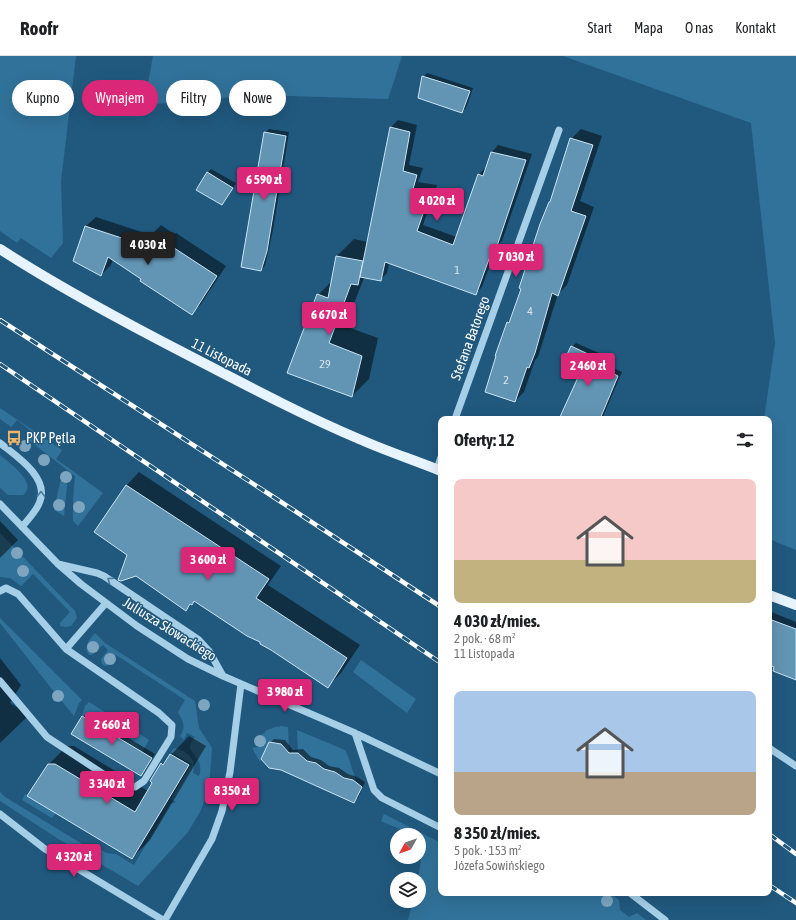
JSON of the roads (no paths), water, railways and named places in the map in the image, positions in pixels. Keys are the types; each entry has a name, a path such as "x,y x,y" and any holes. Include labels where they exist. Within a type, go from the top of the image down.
{"main road":[{"name":"11 Listopada","path":"0,249 36,272 107,312 258,391 359,440 438,470"},
{"path":"772,596 796,605"}],"street":[{"name":"Stefana Batorego","path":"456,416 559,130"},
{"path":"0,443 34,472 41,486 42,494 40,501 22,527"},
{"name":"Juliusza Słowackiego","path":"0,504 58,564 81,584 136,626 188,659 241,684 355,733 438,773"},
{"path":"58,564 104,576 199,640 210,651 223,676"},
{"path":"0,591 6,588 18,594 66,649 159,713 172,725 171,737 144,781 135,787 123,787 47,738 0,681"},
{"path":"66,649 106,603"},
{"path":"0,814 45,849 164,920 212,839 222,811 230,772 241,684"},
{"path":"355,733 376,793 382,798 438,826"},
{"path":"772,750 796,766"},
{"path":"634,896 665,920"}],"railway":[{"path":"0,320 438,605"},
{"path":"0,364 438,661"},
{"path":"772,836 796,854"},
{"path":"772,887 796,903"}],"place":[{"name":"PKP Pętla","path":"14,438"}]}
